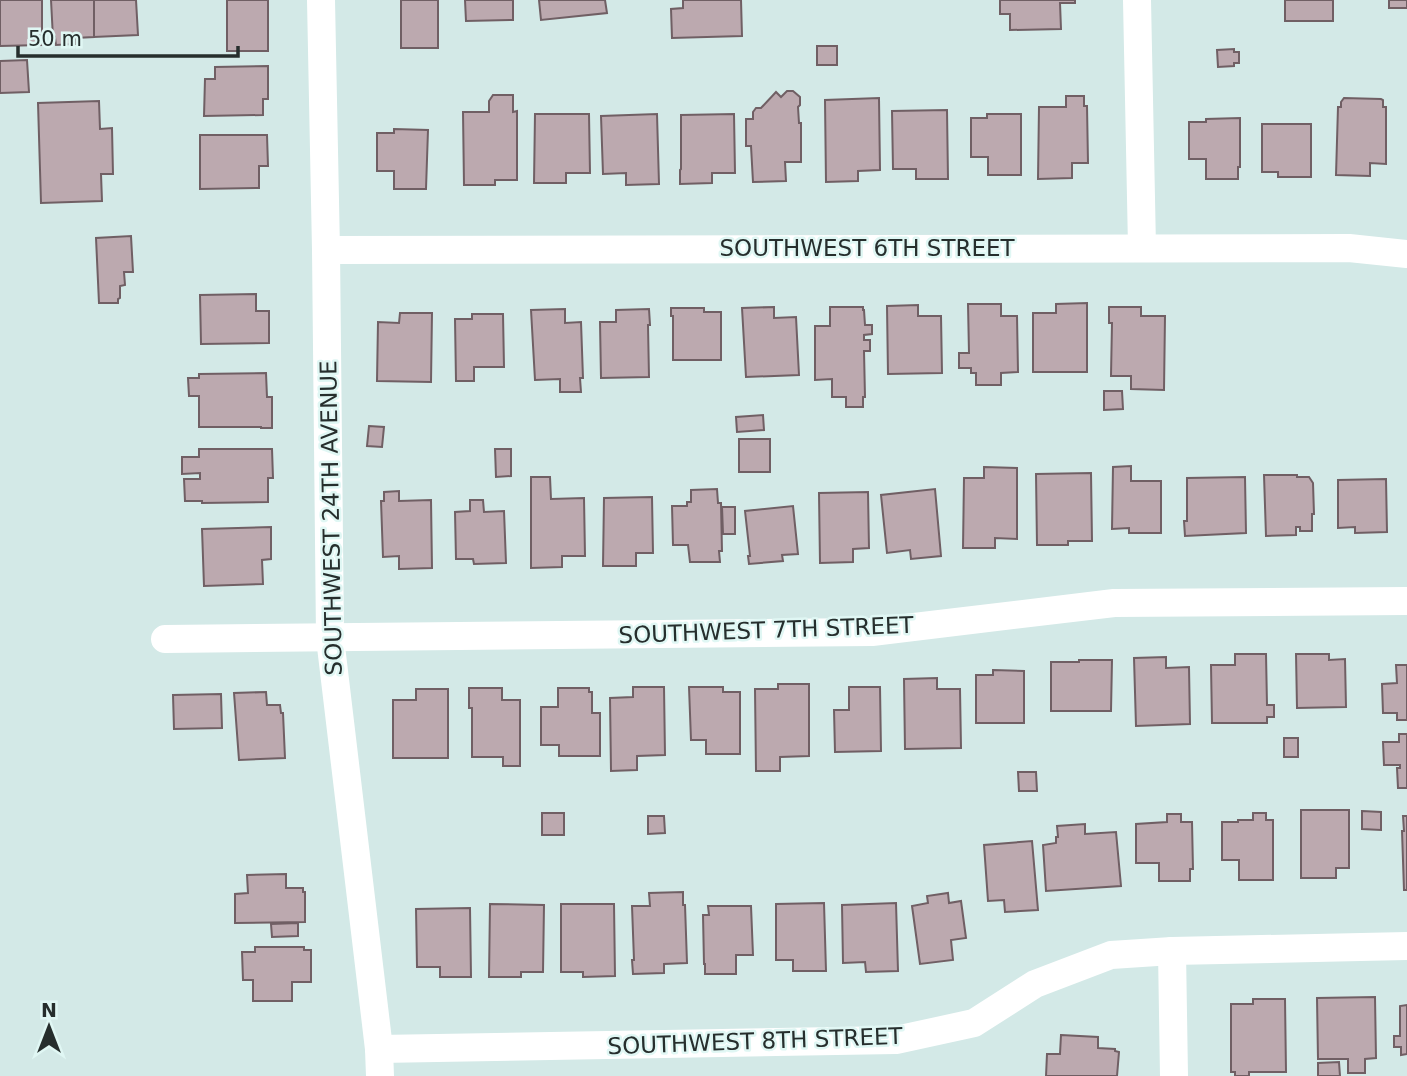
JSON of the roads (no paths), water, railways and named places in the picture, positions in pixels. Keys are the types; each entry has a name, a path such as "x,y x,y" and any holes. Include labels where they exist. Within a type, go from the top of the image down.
{"street":[{"name":"SOUTHWEST 24TH AVENUE","path":"321,0 330,638 379,1063"},
{"path":"1137,0 1142,247"},
{"name":"SOUTHWEST 6TH STREET","path":"326,250 1142,247 1349,248 1407,254"},
{"name":"SOUTHWEST 7TH STREET","path":"165,639 872,632 1114,603 1407,601"},
{"name":"SOUTHWEST 8TH STREET","path":"379,1063 895,1040 974,1023 1035,984 1111,955 1172,951 1407,946"},
{"path":"1172,951 1174,1076"}]}
